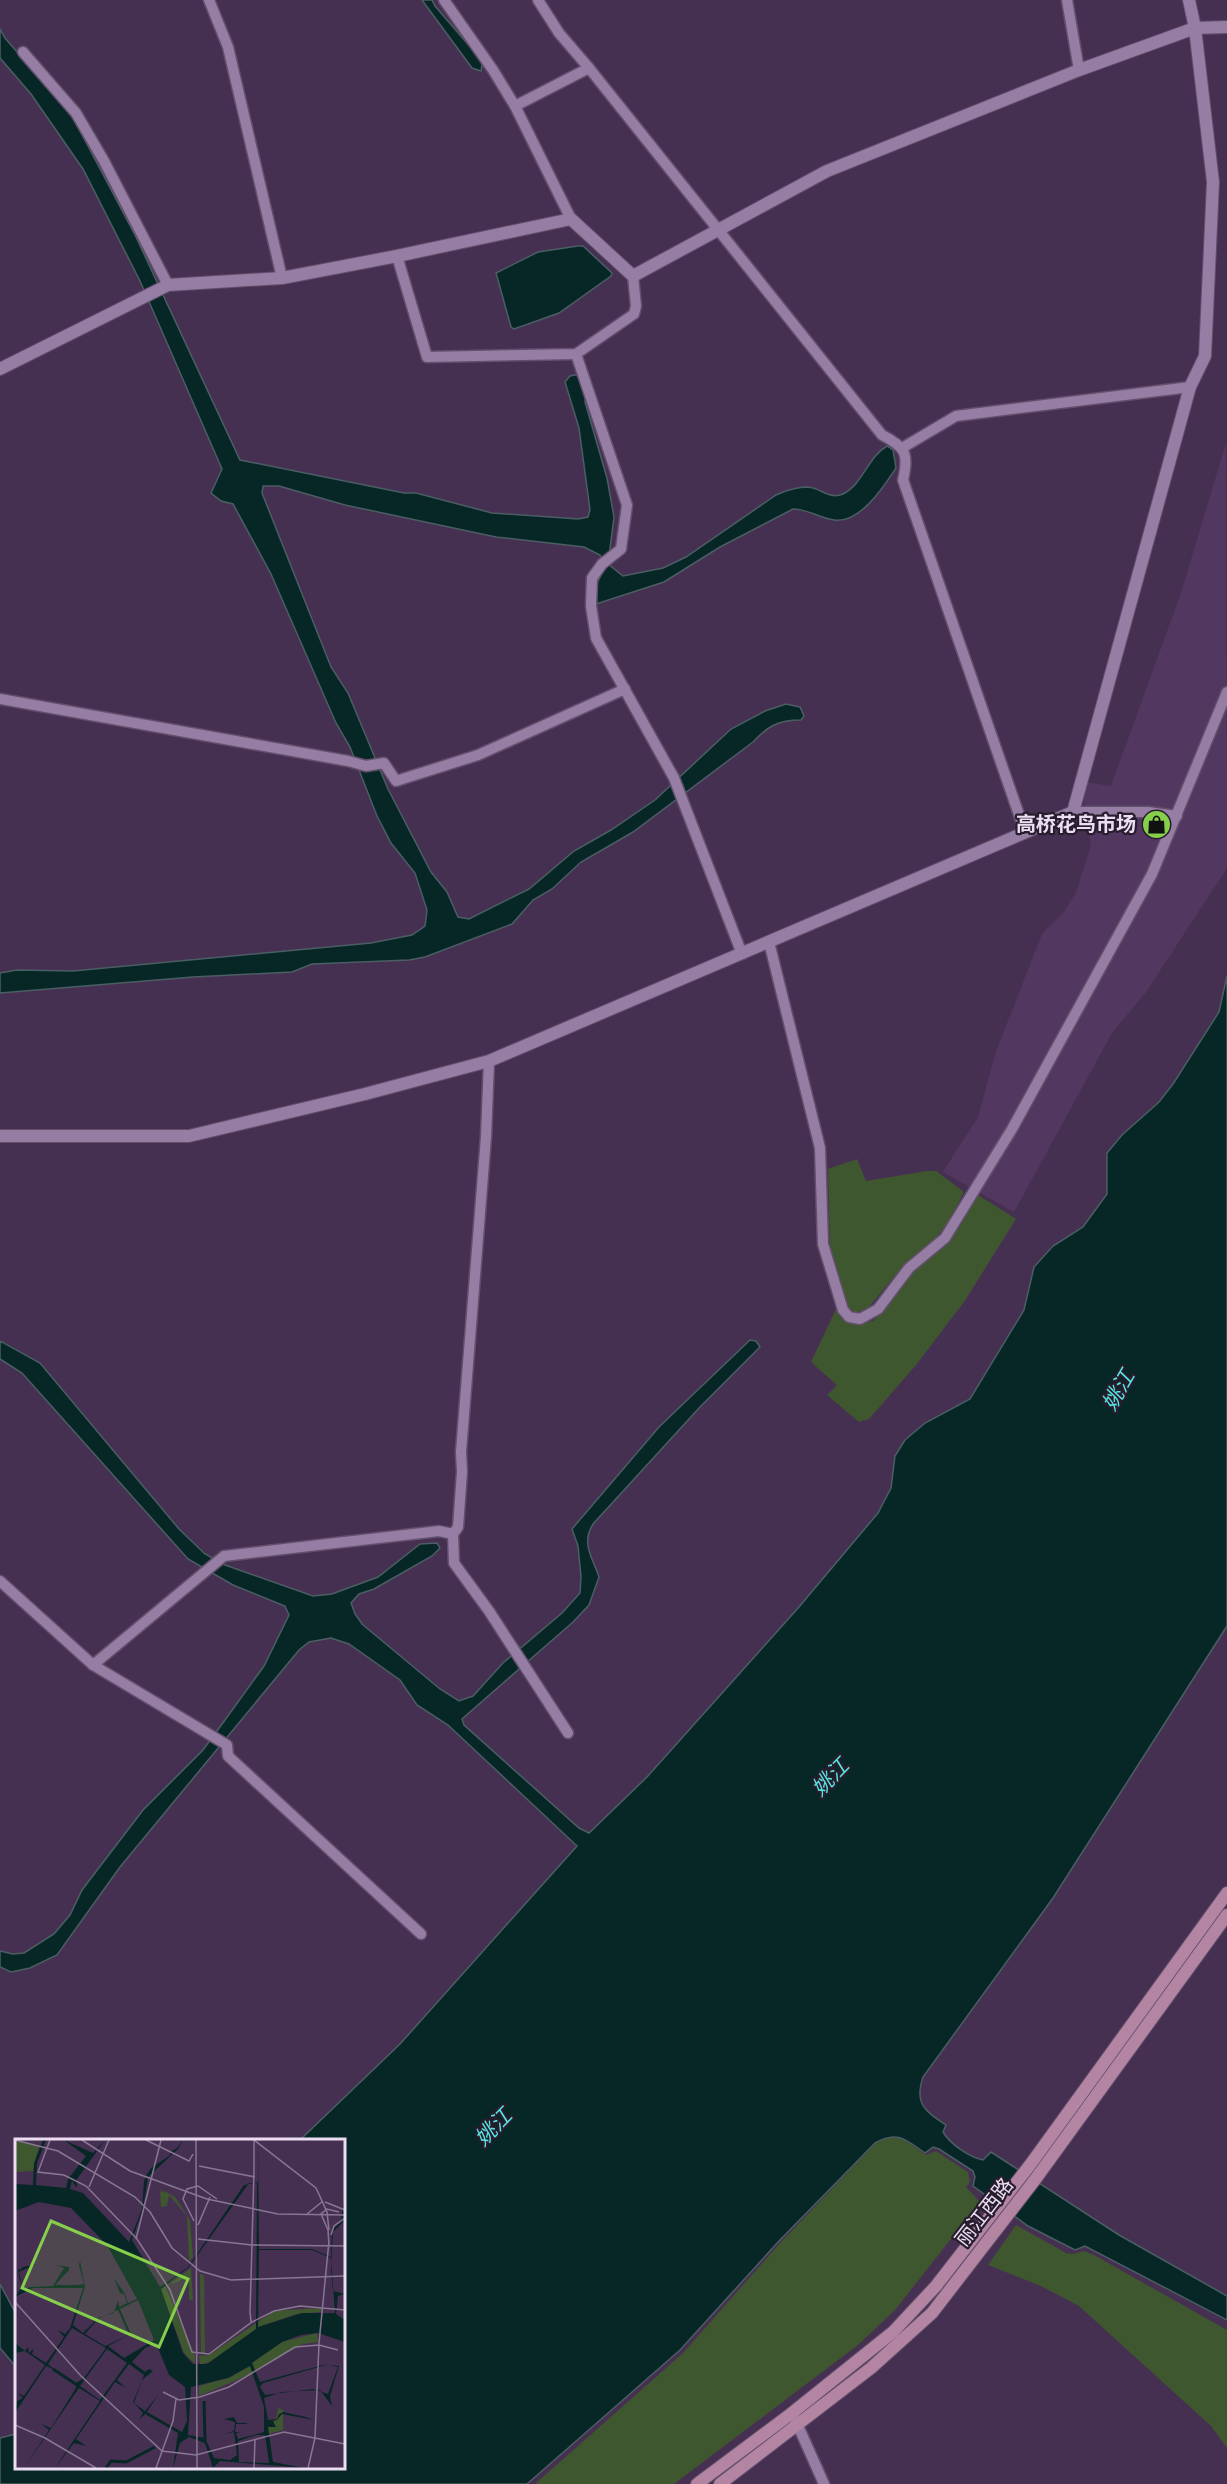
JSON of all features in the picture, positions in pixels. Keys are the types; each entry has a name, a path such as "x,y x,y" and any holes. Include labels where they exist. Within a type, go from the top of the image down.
{"main road":[{"name":"丽江西路","path":"697,2484 871,2368 932,2313 1001,2212 1030,2164 1227,1893"},
{"name":"丽江西路","path":"1001,2212 1037,2177 1227,1915"},
{"name":"丽江西路","path":"720,2484 794,2419"}],"street":[{"path":"209,0 228,47 282,278"},
{"path":"397,256 427,357 576,354 634,314 636,306 633,276 571,219 514,106 493,70 444,0"},
{"path":"538,0 559,33 882,435 902,448 906,456 903,480 1026,832"},
{"path":"1067,0 1079,70"},
{"path":"1073,812 1190,387 1204,356 1213,182 1195,28 1189,0"},
{"path":"633,276 827,171 1079,70 1195,28 1227,27"},
{"path":"23,52 76,113 168,285"},
{"path":"514,106 589,68"},
{"path":"0,369 168,285 282,278 571,219"},
{"path":"576,354 627,505 621,549 602,564 592,578 591,606 596,638 674,778 742,954"},
{"path":"902,448 956,416 1190,387"},
{"path":"0,699 366,766 384,763 396,781 478,756 625,689"},
{"path":"769,942 820,1148 825,1255 843,1310 849,1317 860,1319 878,1309 909,1268 945,1238 1012,1129 1152,874 1227,692"},
{"path":"0,1136 189,1136 366,1094 489,1061 1073,812 1148,812 1177,816"},
{"path":"489,1061 486,1137 461,1452 458,1527 453,1534 454,1563 489,1611 568,1733"},
{"path":"93,1665 224,1556 439,1531 453,1534"},
{"path":"0,1581 93,1665 227,1745 228,1756 421,1934"},
{"path":"794,2419 824,2484"}],"shaded area":[{"name":"高桥花鸟市场","path":"1226,443 1227,868 1146,992 1112,1033 1014,1212 943,1172 978,1117 995,1054 1042,934 1064,912 1076,892 1091,846 1084,803 1085,782 1111,786 1181,593"}],"green space":[{"path":"857,1159 866,1181 936,1171 964,1192 948,1223 930,1245 906,1263 868,1308 856,1313 849,1308 843,1296 830,1250 828,1169"},
{"path":"978,1195 1016,1219 964,1302 916,1365 869,1419 859,1422 827,1395 837,1385 811,1362 837,1307 845,1321 860,1323 873,1321 884,1310 913,1270 945,1245 959,1228"},
{"path":"888,2137 903,2139 926,2155 936,2151 968,2172 970,2182 966,2187 980,2202 895,2310 858,2345 674,2484 535,2484 683,2353 781,2242 875,2144"},
{"path":"1016,2225 1066,2253 1084,2251 1094,2255 1227,2330 1227,2448 1211,2426 1079,2306 1041,2286 988,2265"}],"water":[{"path":"422,0 432,0 478,56 482,64 481,71 472,68"},
{"path":"0,29 5,38 71,114 136,237 240,460 404,493 416,493 492,513 578,519 588,517 590,510 579,428 565,382 570,376 580,374 586,392 585,402 607,478 614,517 608,564 623,576 663,568 686,557 776,495 784,492 808,487 833,496 843,494 856,484 880,451 887,446 893,450 896,468 870,502 853,516 844,520 834,520 804,510 793,509 720,547 664,582 596,604 596,586 604,568 600,555 584,547 496,537 345,505 279,486 263,486 262,493 331,667 348,693 388,789 431,872 447,892 458,917 469,919 529,889 574,851 611,830 655,800 731,729 765,711 786,704 800,707 804,716 801,720 786,721 769,728 633,832 581,862 552,889 533,900 512,924 425,957 409,960 312,964 292,972 193,977 0,993 0,973 17,970 73,971 371,943 412,935 425,926 427,910 415,873 391,843 377,816 350,747 336,723 271,574 233,504 221,501 211,493 222,469 140,281 83,169 31,94 0,58"},
{"path":"583,246 612,273 611,276 559,313 514,329 511,327 496,273 538,252"},
{"name":"姚江","path":"1227,976 1227,1626 1053,1898 923,2077 920,2094 923,2106 946,2125 943,2132 960,2149 983,2160 991,2152 1119,2235 1227,2296 1227,2320 1085,2246 1075,2250 1028,2226 973,2186 975,2177 973,2171 939,2149 933,2147 925,2153 901,2138 890,2137 875,2143 779,2241 680,2350 527,2484 0,2484 0,2438 15,2434 15,2469 345,2469 345,2139 301,2139 400,2044 577,1846 448,1725 417,1705 400,1680 349,1644 331,1638 309,1642 299,1650 120,1867 57,1955 30,1968 11,1972 0,1967 0,1951 13,1954 24,1953 54,1934 70,1915 82,1890 143,1810 203,1750 225,1720 264,1666 289,1615 285,1606 233,1585 188,1559 22,1373 0,1359 0,1341 40,1363 179,1529 205,1554 225,1565 313,1596 332,1594 378,1577 420,1544 437,1543 440,1548 432,1556 374,1589 359,1594 351,1603 362,1624 440,1689 459,1701 473,1696 503,1663 562,1613 580,1593 578,1546 572,1529 659,1427 750,1340 756,1341 760,1347 700,1407 593,1524 588,1544 599,1577 589,1605 573,1622 462,1719 464,1725 579,1828 589,1833 647,1777 799,1607 878,1513 891,1488 895,1456 905,1440 925,1423 970,1399 1024,1310 1034,1267 1053,1246 1083,1227 1107,1194 1107,1153 1122,1135 1159,1102 1219,1012"},
{"path":"0,2284 15,2312 15,2366 0,2348"}],"place":[{"name":"高桥花鸟市场","path":"1157,824"}]}
